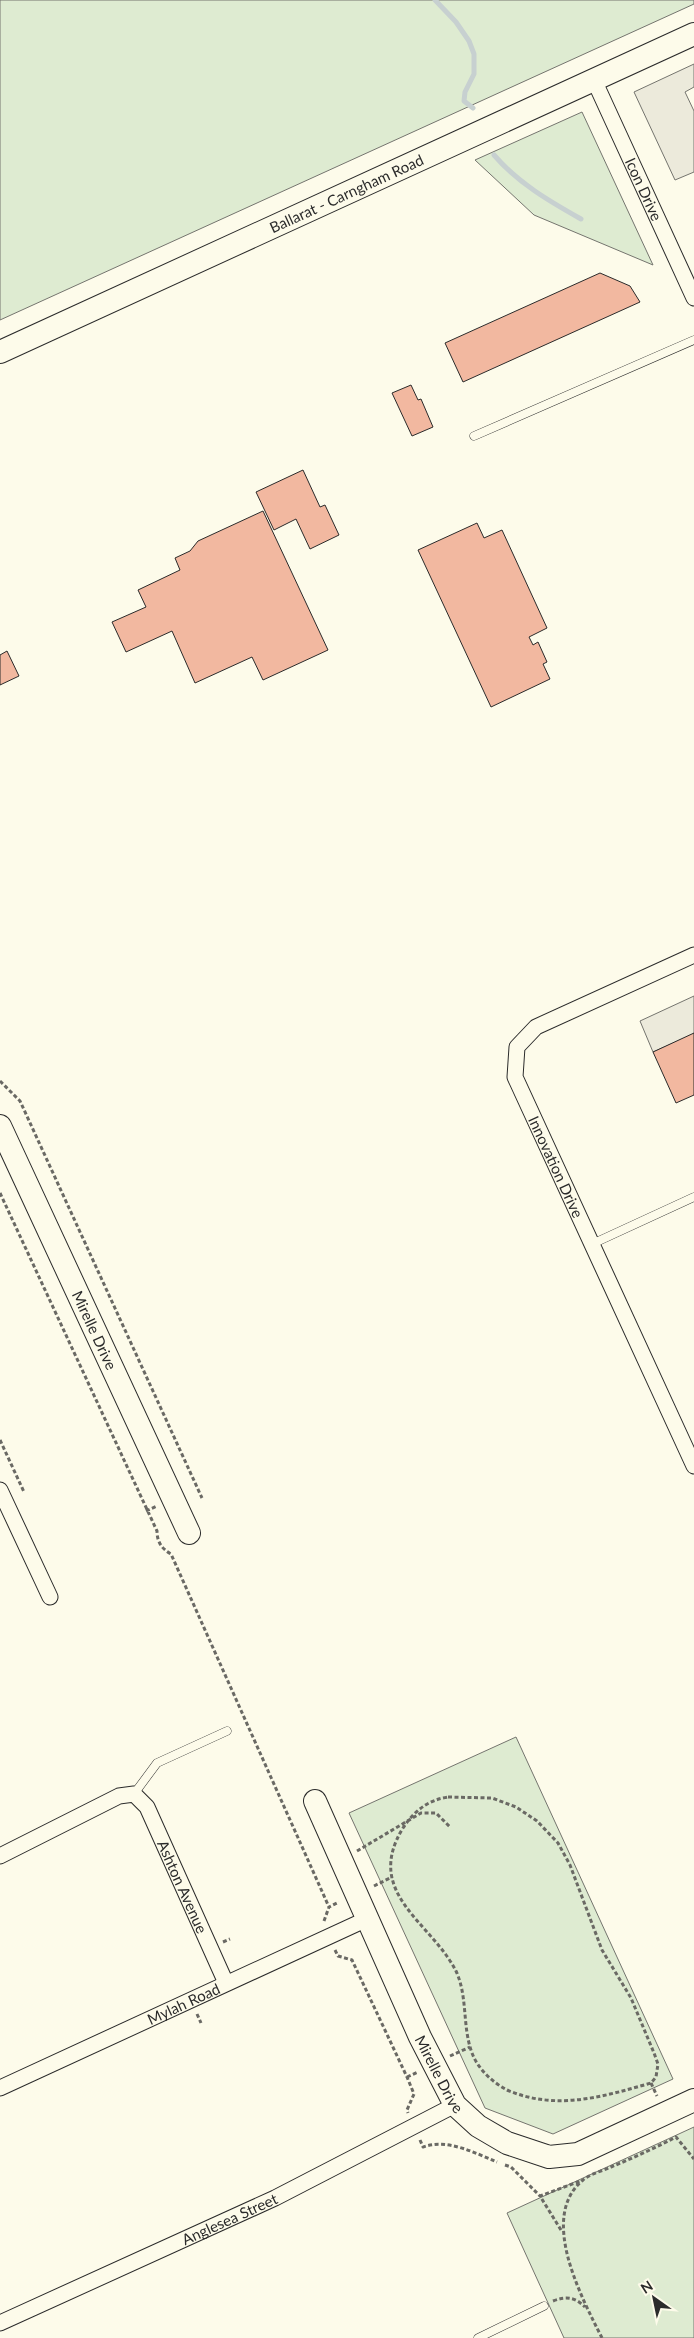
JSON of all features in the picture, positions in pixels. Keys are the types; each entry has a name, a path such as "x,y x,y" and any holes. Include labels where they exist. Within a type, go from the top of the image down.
{"street":[{"name":"Ballarat - Carngham Road","path":"0,352 694,34"},
{"name":"Icon Drive","path":"594,80 694,298"},
{"name":"Innovation Drive","path":"694,955 536,1027 516,1048 515,1077 694,1466"},
{"name":"Mirelle Drive","path":"0,1126 189,1533"},
{"path":"0,1490 50,1597"},
{"path":"0,1856 119,1796 134,1794"},
{"name":"Ashton Avenue","path":"134,1794 147,1807 226,1983"},
{"name":"Mirelle Drive","path":"315,1801 366,1919 420,2037 454,2105 478,2126 507,2143 549,2157 578,2154 694,2100"},
{"name":"Mylah Road","path":"0,2088 366,1919"},
{"name":"Anglesea Street","path":"0,2323 275,2198 454,2105"}],"lane":[{"path":"474,436 694,340"},
{"path":"592,1244 694,1197"},
{"path":"134,1794 157,1763 227,1731"},
{"path":"478,2338 547,2304"}],"path":[{"path":"0,1081 20,1102 202,1498"},
{"path":"0,1193 157,1532 157,1539 164,1551 171,1554 329,1907 323,1923 338,1956 352,1960 407,2077 414,2094 407,2110 423,2148 432,2144 445,2144 511,2167 540,2196 563,2233"},
{"path":"0,1440 24,1492"},
{"path":"455,1797 492,1798 516,1807 548,1831 558,1843 570,1865 602,1950 623,1983 639,2016 658,2064 656,2077 651,2083 584,2100 541,2101 520,2095 497,2085 483,2072 472,2054 463,1992 456,1972 445,1953 426,1933 401,1900 394,1884 392,1855 396,1842 409,1820 426,1804 437,1799 455,1797"},
{"path":"356,1851 409,1820 429,1812 440,1816 450,1827"},
{"path":"540,2196 583,2180 676,2137 694,2159"},
{"path":"583,2180 572,2194 565,2210 563,2233 565,2252 587,2310 602,2338"},
{"path":"547,2304 564,2297 577,2300 587,2310"}],"green space":[{"path":"0,0 694,0 694,4 0,320"},
{"path":"582,112 653,265 534,215 475,160"},
{"path":"516,1737 673,2079 553,2134 485,2108 349,1813"},
{"path":"694,2127 694,2338 564,2338 507,2213"}],"shaded area":[{"path":"694,64 694,87 685,92 694,111 694,172 675,180 634,92"},
{"path":"694,996 694,1034 653,1052 640,1021"}],"building":[{"path":"600,273 630,286 640,302 463,382 445,343"},
{"path":"411,385 418,400 421,399 433,427 412,436 392,393"},
{"path":"303,470 320,507 325,505 339,535 310,549 296,519 274,530 256,492"},
{"path":"263,511 328,650 263,680 252,657 195,683 172,631 126,652 112,622 146,607 138,590 180,570 175,558 190,551 198,541"},
{"path":"477,523 484,538 502,530 547,628 529,637 533,645 538,642 547,662 543,664 550,679 491,707 418,550"},
{"path":"7,651 19,676 0,685 0,655"},
{"path":"694,1033 694,1095 676,1103 653,1052"}],"waterway":[{"path":"435,0 456,22 469,41 474,54 474,74 465,92 464,101 473,108"},
{"path":"494,155 524,183 581,219"}]}
